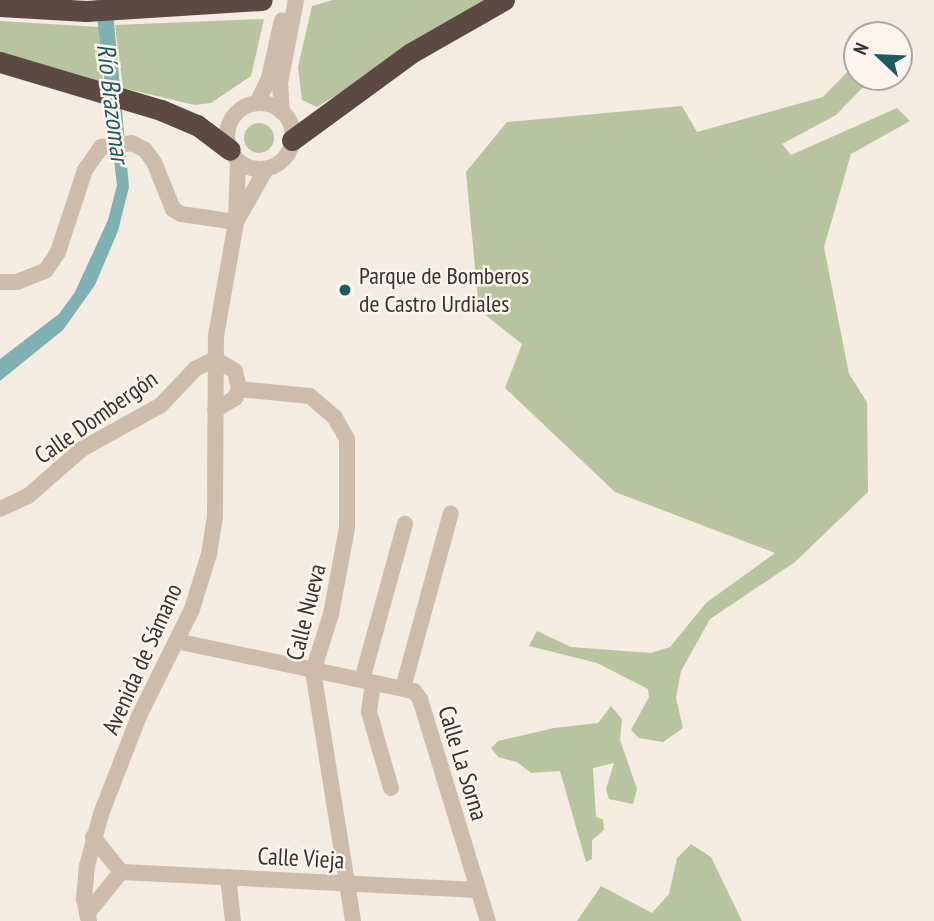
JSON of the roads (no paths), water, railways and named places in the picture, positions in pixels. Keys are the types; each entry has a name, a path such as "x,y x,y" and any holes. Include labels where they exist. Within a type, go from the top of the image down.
{"highway":[{"path":"292,140 411,53 505,0"},
{"path":"0,6 86,11 253,1"},
{"path":"0,62 131,101 197,125 234,156"}],"street":[{"path":"285,0 269,78 257,103 233,116 227,133 234,156 265,169 284,159 292,140 292,130 282,112 280,83 296,0"},
{"path":"257,103 282,112"},
{"path":"0,282 17,282 46,270 58,252 85,170 101,147 132,143 154,162 173,209 200,219 236,222"},
{"name":"Avenida de Sámano","path":"88,917 87,866 93,837 139,716 202,581 209,554 215,517 215,359 236,222 234,156"},
{"name":"Avenida de Sámano","path":"236,222 265,169"},
{"path":"215,359 235,371 239,389 235,398 215,410"},
{"name":"Calle Dombergón","path":"0,509 28,496 82,449 161,405 195,369 215,359"},
{"name":"Calle Nueva","path":"239,389 310,397 335,418 347,439 347,528 331,614 313,671 345,883 354,921"},
{"path":"403,688 451,513"},
{"path":"391,788 369,712 368,681 405,524"},
{"name":"Calle La Sorna","path":"176,641 403,688 420,699 488,921"},
{"path":"88,917 121,872 93,837"},
{"name":"Calle Vieja","path":"121,872 478,890"},
{"path":"228,877 233,921"}],"water":[{"name":"Río Brazomar","path":"95,0 112,0 129,187 118,231 95,285 63,330 0,381 0,359 59,314 75,292 108,220 117,185"}],"place":[{"name":"Parque de Bomberos de Castro Urdiales","path":"345,290"}]}
